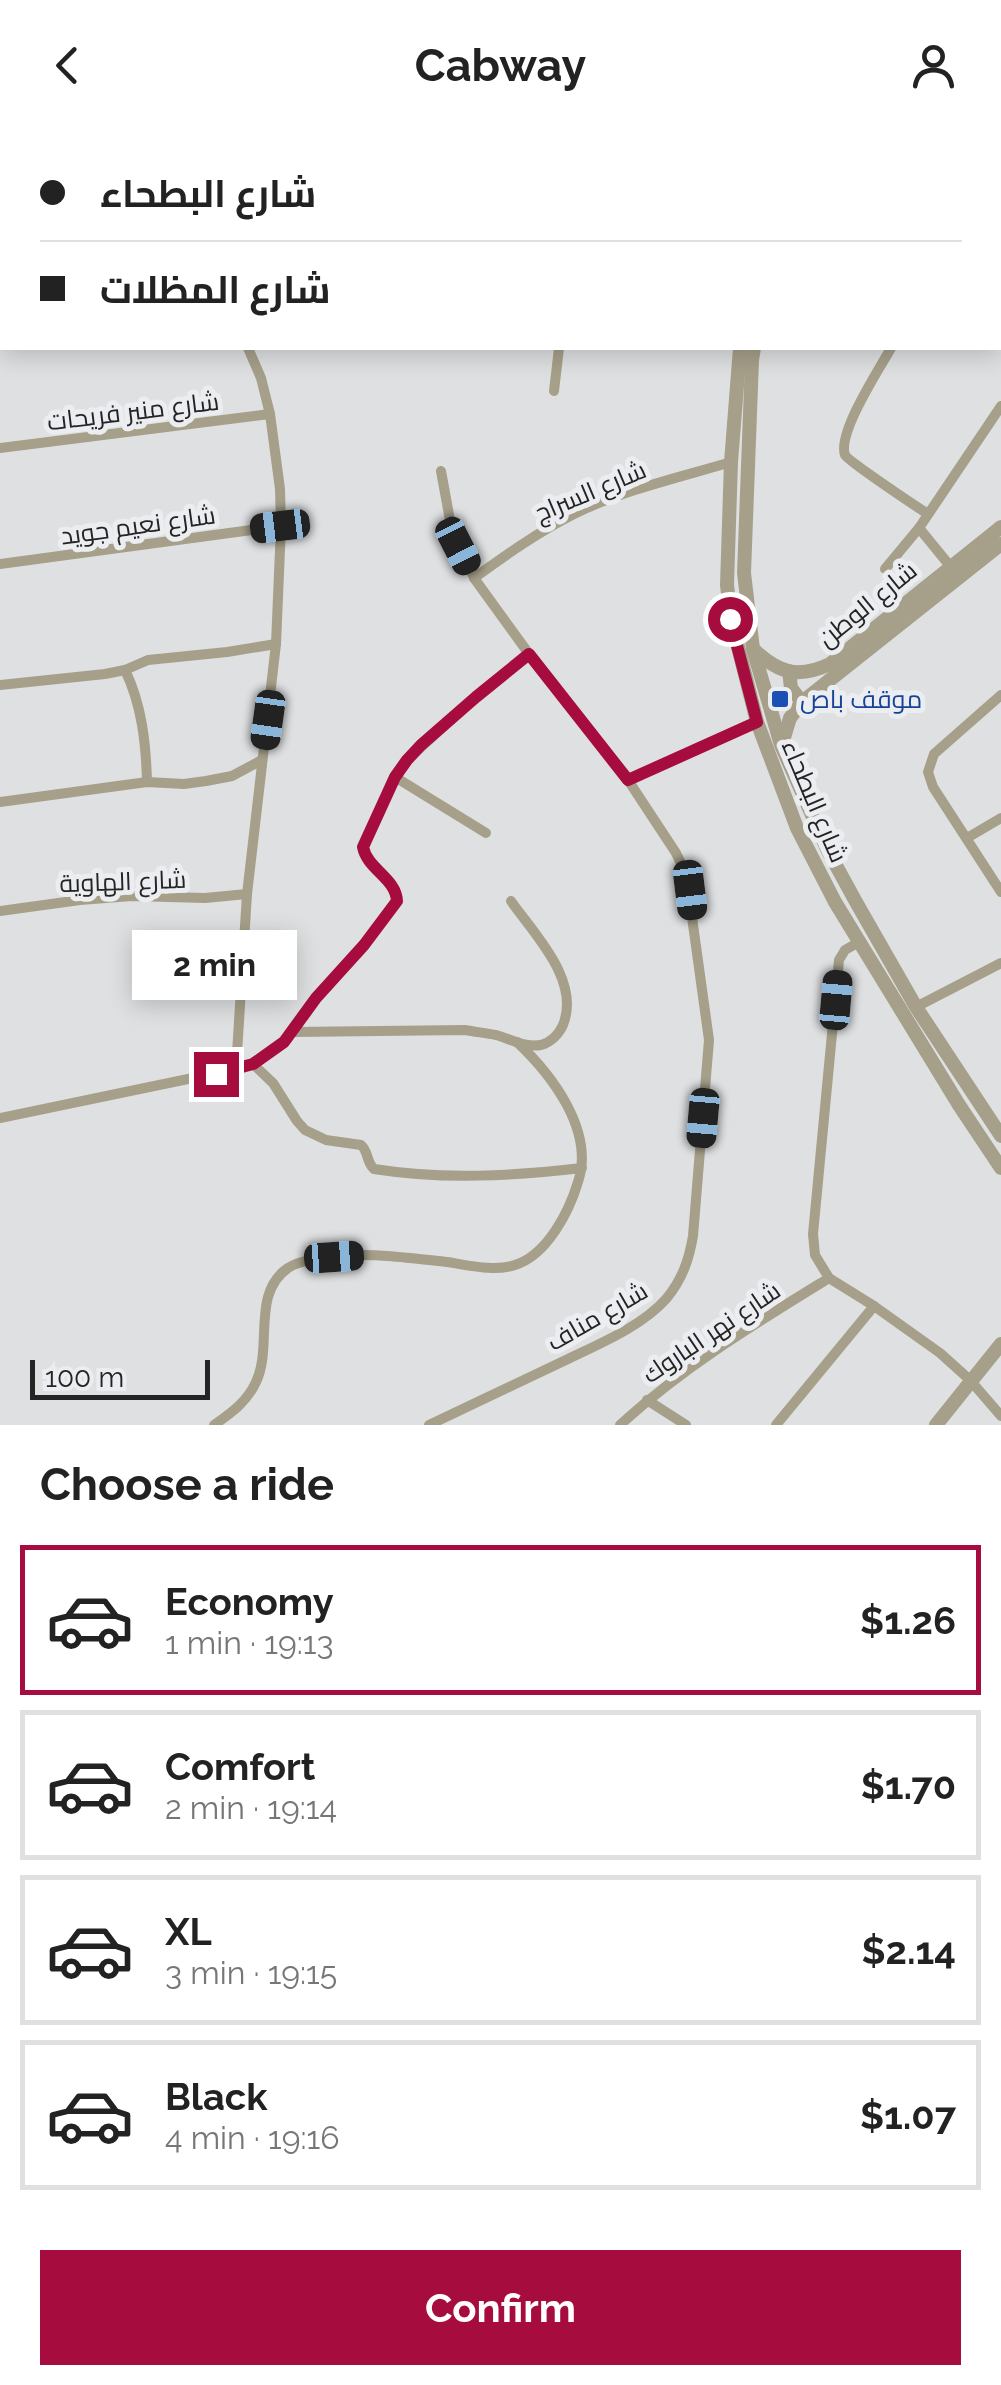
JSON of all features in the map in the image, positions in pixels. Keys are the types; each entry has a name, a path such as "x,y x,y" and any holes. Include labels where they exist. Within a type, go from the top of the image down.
{"street":[{"path":"236,1070 247,894 276,644 280,526 270,414 249,350"},
{"path":"554,391 559,350"},
{"name":"شارع البطحاء","path":"740,350 727,584 730,619 757,722 797,828 835,902 1001,1168"},
{"name":"شارع البطحاء","path":"754,350 744,573 752,649 781,745 827,850 916,1007 1001,1136"},
{"path":"890,350 848,428 845,454 851,463 928,514"},
{"path":"885,569 919,528 1001,406"},
{"name":"شارع منير فريحات","path":"0,448 270,414"},
{"name":"شارع السراج","path":"474,578 524,542 574,514 731,462"},
{"name":"شارع مناف","path":"429,1425 603,1342 664,1301 688,1264 693,1236 709,1040 686,874 628,780 474,578 452,532 441,471"},
{"name":"شارع نعيم جويد","path":"0,564 280,526"},
{"name":"شارع الوطن","path":"789,671 811,672 830,664 1001,527"},
{"path":"919,528 950,566"},
{"name":"شارع الوطن","path":"781,745 790,718 802,702 1001,544"},
{"path":"0,685 92,676 125,670 148,660 276,644"},
{"path":"752,649 789,671 791,688 802,702"},
{"path":"0,1118 236,1070 275,1050 294,1032 316,998 397,901 396,889 366,858 363,847 395,777 421,745 529,654"},
{"path":"125,670 141,715 146,782"},
{"path":"1001,695 942,746 928,772 933,787 1001,892"},
{"path":"628,780 757,722"},
{"path":"0,802 146,782 184,784 232,776 262,760"},
{"path":"395,777 486,833"},
{"path":"967,838 1001,818"},
{"name":"شارع الهاوية","path":"0,911 97,898 247,894"},
{"path":"294,1032 465,1030 536,1046 554,1038 565,1020 566,1000 558,970 511,901"},
{"path":"859,942 845,950 839,960 813,1234 815,1255 829,1278 940,1353 1001,1416"},
{"path":"916,1007 1001,963"},
{"path":"214,1425 238,1408 255,1386 262,1366 267,1300 284,1271 304,1262 357,1255 497,1268 514,1266 534,1255 549,1237 571,1200 582,1168 581,1146 568,1111 544,1070 517,1042"},
{"path":"253,1064 273,1083 306,1130 326,1140 361,1145 374,1168 474,1176 582,1168"},
{"name":"شارع نهر الباروك","path":"620,1425 647,1400 730,1339 829,1278"},
{"path":"776,1425 874,1306"},
{"path":"936,1425 1001,1344"},
{"path":"647,1400 686,1425"}],"place":[{"name":"موقف باص","path":"780,699"}],"route":[{"path":"216,1074 253,1064 284,1042 397,901 396,889 366,858 363,847 395,777 421,745 529,654 628,780 757,722 730,619"}]}
